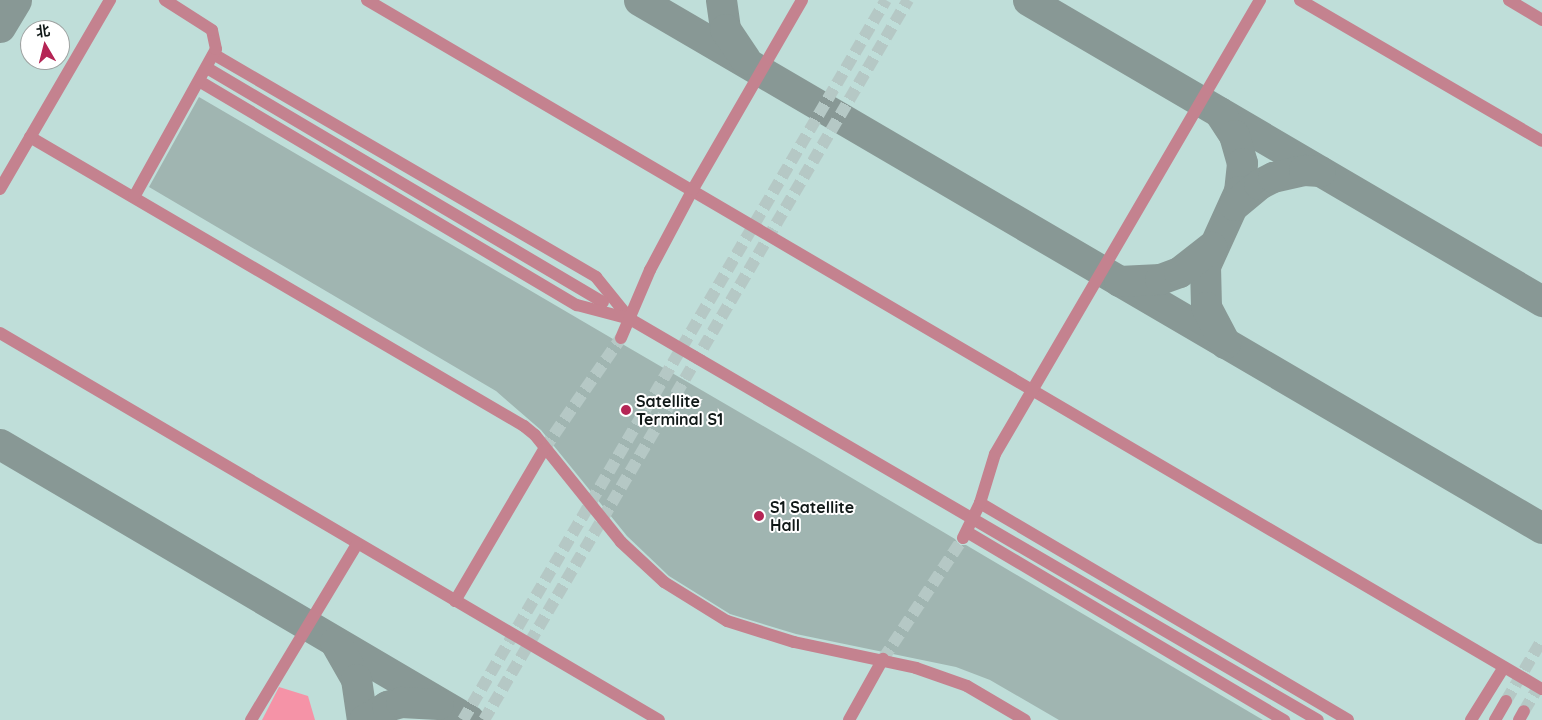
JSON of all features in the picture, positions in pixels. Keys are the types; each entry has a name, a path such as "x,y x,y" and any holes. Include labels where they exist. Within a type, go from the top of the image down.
{"lane":[{"path":"0,189 110,0"},
{"path":"134,197 215,54 212,30 165,0"},
{"path":"367,0 693,189 1031,390 1542,689"},
{"path":"621,338 650,270 693,189 802,0"},
{"path":"1260,0 995,454 980,504 965,535 1284,720"},
{"path":"1300,0 1542,141"},
{"path":"1509,0 1542,20"},
{"path":"215,54 596,277 630,319"},
{"path":"207,68 604,302"},
{"path":"199,81 577,306 630,319 1318,720"},
{"path":"30,137 524,426 621,542 672,587 727,621 794,642 883,659 967,686 1026,720"},
{"path":"0,333 659,720"},
{"path":"455,601 544,449"},
{"path":"980,504 1348,720"},
{"path":"251,720 357,544"},
{"path":"849,720 883,659"},
{"path":"1472,720 1504,667"},
{"path":"1495,720 1506,701"}],"shaded area":[{"path":"0,0 1542,0 1542,720 0,720"},
{"path":"279,687 308,696 315,720 262,720"}],"building":[{"name":"Satellite Terminal S1","path":"199,97 613,339 617,345 624,345 955,539 959,545 966,545 1263,720 1059,720 990,680 956,667 796,634 730,614 669,576 627,536 541,430 496,391 149,187"}],"taxiway":[{"path":"0,27 16,0"},
{"path":"639,0 1542,528"},
{"path":"721,0 725,29 745,59"},
{"path":"1028,0 1542,301"},
{"path":"1219,112 1234,135 1242,163 1239,191 1205,266 1206,307 1225,343"},
{"path":"1234,205 1259,184 1273,177 1304,170 1320,171"},
{"path":"1119,281 1160,279 1179,272 1211,247"},
{"path":"0,444 469,720"},
{"path":"335,642 356,679 362,720"},
{"path":"364,720 387,706 401,702 438,704"}],"tunnel":[{"path":"463,720 886,0"},
{"path":"484,720 908,0"},
{"path":"544,449 621,338"},
{"path":"883,659 963,538"},
{"path":"1506,701 1542,640"},
{"path":"1524,711 1542,681"}],"place":[{"name":"Satellite Terminal S1","path":"626,410"},
{"name":"S1 Satellite Hall","path":"759,516"}]}
